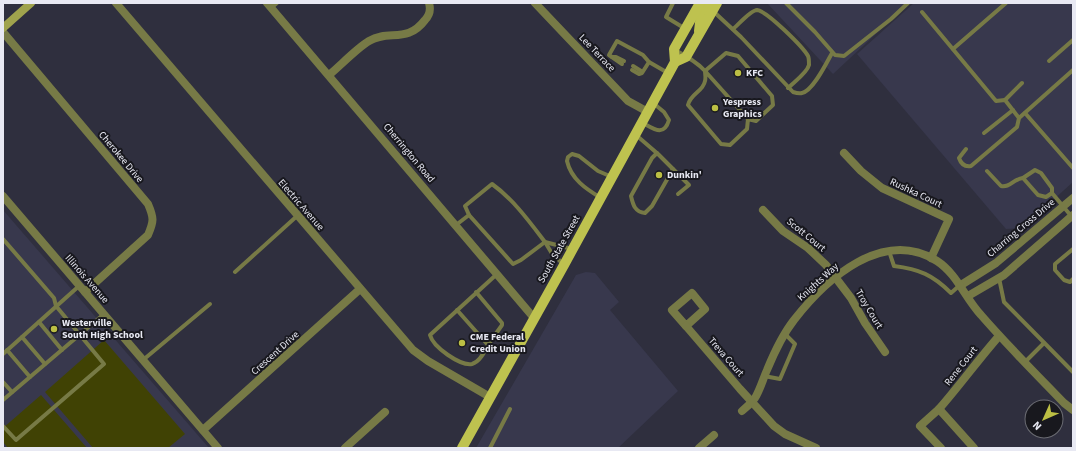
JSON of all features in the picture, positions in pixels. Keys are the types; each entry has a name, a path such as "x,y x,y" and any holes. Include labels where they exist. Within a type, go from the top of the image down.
{"main road":[{"path":"700,3 674,49 675,62 686,57 698,35 701,14 712,6"},
{"path":"686,57 682,50 691,30 694,14"},
{"name":"South State Street","path":"462,448 651,108 675,62"}],"street":[{"path":"3,28 31,3"},
{"name":"Electric Avenue","path":"116,3 413,350 428,361 490,397"},
{"path":"329,75 369,41 385,36 407,35 416,30 429,16 429,3"},
{"name":"Lee Terrace","path":"535,3 628,101 651,108"},
{"name":"Cherrington Road","path":"272,5 329,75 534,318"},
{"name":"Cherokee Drive","path":"3,32 148,204 153,214 153,225 148,235 82,289"},
{"name":"Rushka Court","path":"844,153 861,171 882,188 949,219 930,258"},
{"name":"Illinois Avenue","path":"3,198 218,448"},
{"name":"Charring Cross Drive","path":"960,285 996,263 1073,198"},
{"name":"Scott Court","path":"763,210 783,231 808,248 826,264 836,277"},
{"path":"968,296 999,278 1072,216"},
{"name":"Knights Way","path":"742,411 756,396 764,376 785,334 804,307 836,277 862,260 889,251 914,251 937,262 960,285 974,308 999,336 1073,410"},
{"name":"Troy Court","path":"836,277 885,352"},
{"name":"Crescent Drive","path":"203,430 360,289"},
{"name":"Treva Court","path":"686,326 774,426 785,434 816,448"},
{"name":"Rene Court","path":"941,448 920,426 939,409 962,383 999,336"},
{"path":"939,409 974,448"},
{"path":"345,448 385,412"},
{"path":"699,448 714,435"}],"lane":[{"path":"673,3 666,17 686,28"},
{"path":"786,3 815,32 832,53 835,55 844,56 908,3"},
{"path":"953,49 1006,3"},
{"path":"712,6 793,92 800,94 806,92 814,84 832,53"},
{"path":"733,29 753,11 759,10 773,19 804,49 809,58 809,65 788,88"},
{"path":"922,12 996,100 1004,100 1022,83"},
{"path":"1049,61 1073,40"},
{"path":"623,62 616,57 609,55 617,41 644,56 649,62 669,74"},
{"path":"674,49 699,65 705,71 748,119 756,121 773,105 772,96 738,56 726,53 705,71 705,82 702,88 689,99 688,105 721,144 730,145 747,129 748,119"},
{"path":"633,68 639,74 641,72 642,73 649,62"},
{"path":"966,150 959,158 963,164 971,166 1017,127 1019,118 1073,70"},
{"path":"1004,100 1019,118"},
{"path":"642,123 661,130 664,129 669,122 664,112 651,108"},
{"path":"984,133 1013,110"},
{"path":"1025,113 1073,168"},
{"path":"636,135 657,153 689,185 678,194"},
{"path":"657,153 652,158 631,196 634,207 640,212 645,213 648,211 673,169"},
{"path":"601,198 581,184 571,173 567,161 568,157 572,154 579,156 598,171 612,178"},
{"path":"987,171 1001,186 1006,187 1018,178 1023,178 1035,170 1038,170 1052,188 1052,193 1072,216"},
{"path":"1023,178 1038,196 1048,197 1052,193"},
{"path":"545,242 521,260 513,264 469,215 465,206 492,184 501,191 525,216 545,242 551,252 564,265"},
{"path":"456,225 469,215"},
{"path":"235,272 297,216"},
{"path":"3,240 54,298 56,306 104,364 16,440 3,426"},
{"path":"545,242 573,249"},
{"path":"1073,249 1055,264 1055,270 1064,280 1070,282 1073,279"},
{"path":"889,251 894,266 910,268 926,273 941,283 951,293 960,285"},
{"path":"476,292 502,323 502,326 480,359 475,363 470,364 454,360 436,346 430,335 476,292 497,274"},
{"path":"999,278 1004,302 1073,372"},
{"path":"3,354 56,306 82,289"},
{"path":"143,360 210,304"},
{"path":"457,310 488,345"},
{"path":"3,400 104,314"},
{"path":"39,322 62,350"},
{"path":"764,376 780,378 796,344 785,334"},
{"path":"22,337 46,364"},
{"path":"1025,362 1044,343"},
{"path":"7,350 30,377"},
{"path":"3,382 12,392"},
{"path":"490,448 510,409"}],"shaded area":[{"path":"767,3 909,3 833,74"},
{"path":"914,3 1073,3 1073,182 1022,228 1006,229 857,54"},
{"name":"Westerville South High School","path":"3,210 209,448 3,448"},
{"path":"586,272 595,273 619,302 610,310 678,391 618,448 476,448 576,275"},
{"path":"104,340 185,434 168,448 93,448 45,392"},
{"path":"41,395 87,448 8,448 3,442 3,428"}],"place":[{"name":"KFC","path":"738,73"},
{"name":"Yespress Graphics","path":"715,108"},
{"name":"Dunkin'","path":"659,175"},
{"name":"Westerville South High School","path":"54,329"},
{"name":"CME Federal Credit Union","path":"462,343"}]}
